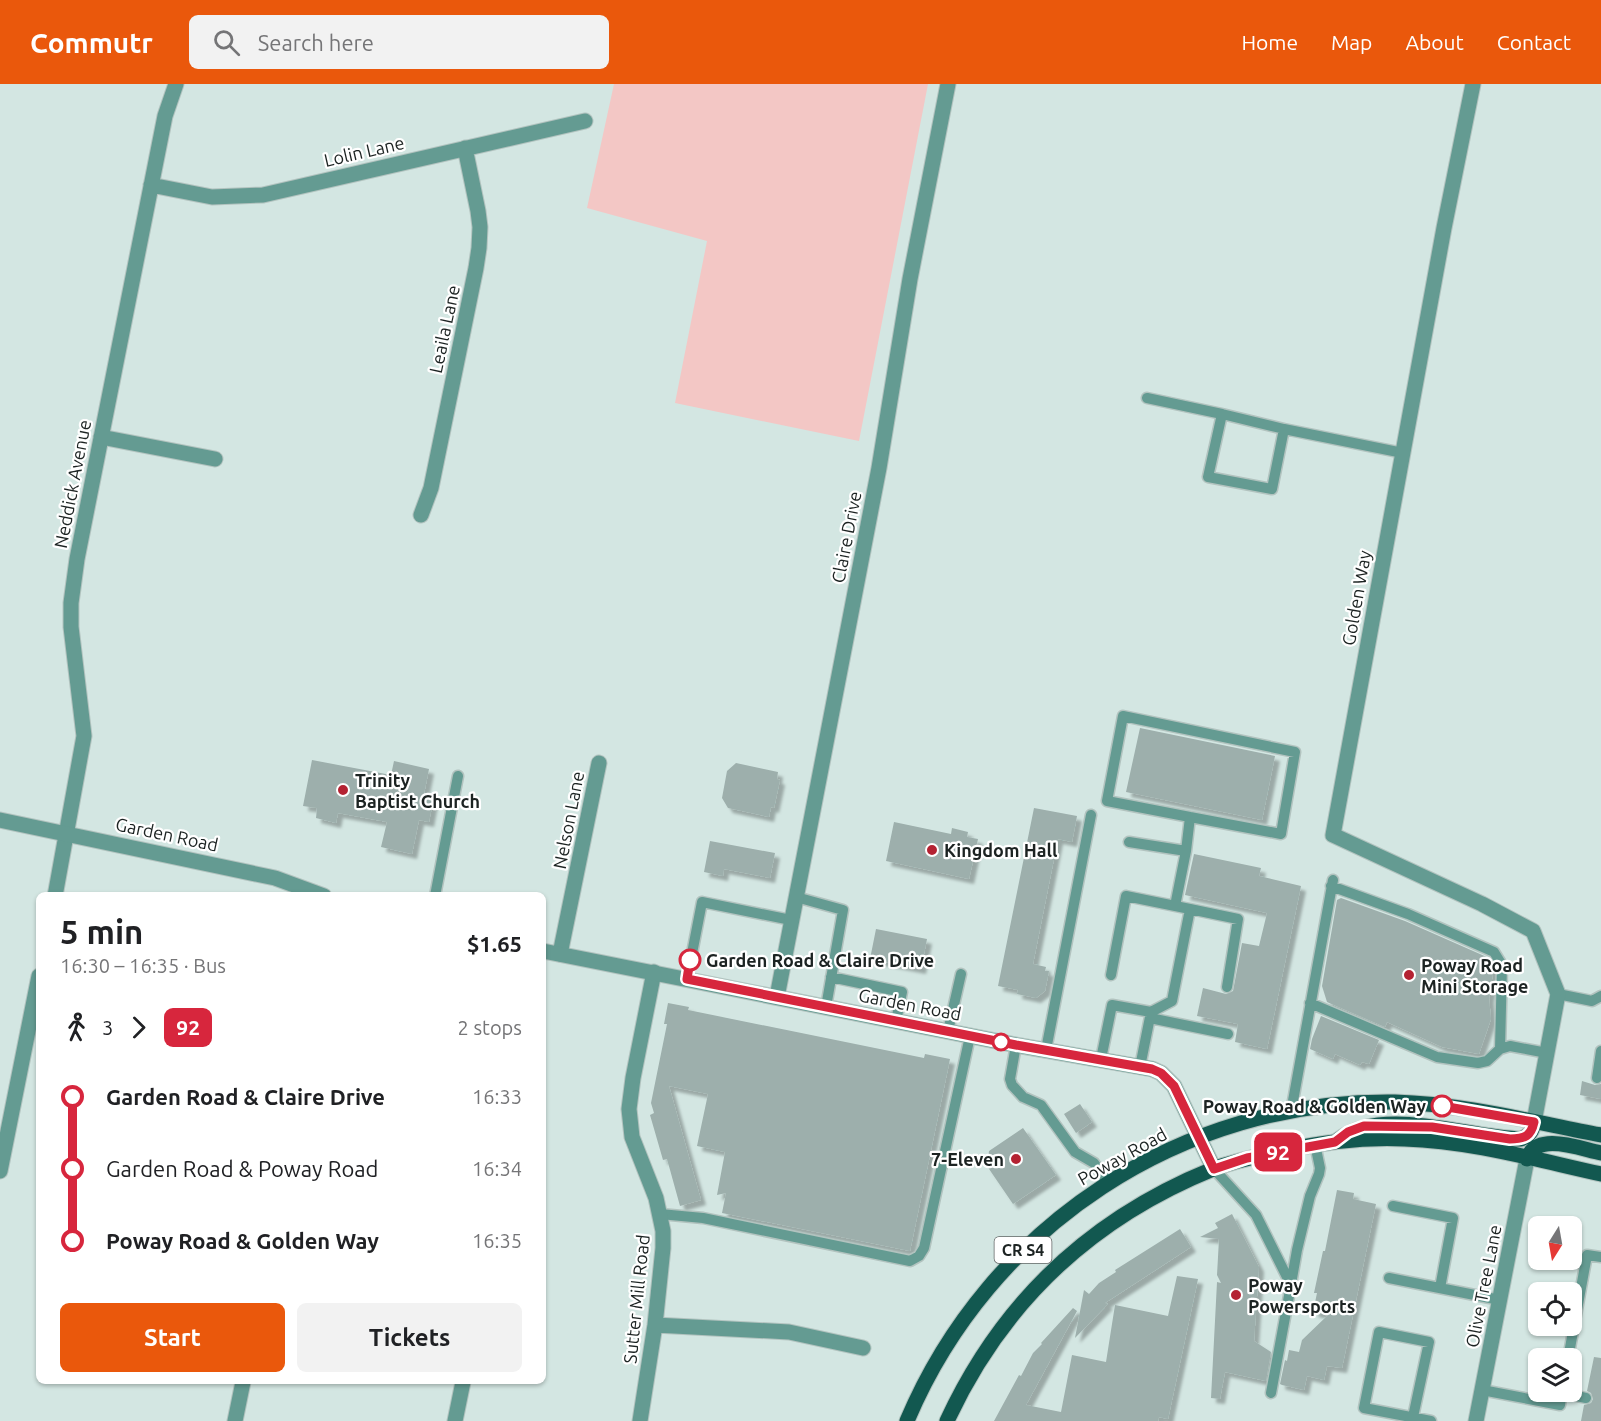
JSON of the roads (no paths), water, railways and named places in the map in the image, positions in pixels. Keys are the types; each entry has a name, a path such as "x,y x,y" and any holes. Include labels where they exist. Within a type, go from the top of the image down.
{"main road":[{"name":"Poway Road","path":"907,1421 916,1398 942,1350 980,1297 1013,1260 1047,1228 1108,1183 1154,1157 1198,1138 1234,1125 1291,1112 1350,1104 1418,1103 1466,1109 1601,1135"},
{"path":"1335,1142 1348,1132 1364,1126 1381,1125 1432,1127 1521,1139 1528,1136 1534,1122"},
{"name":"CR S4","path":"947,1421 989,1344 1023,1301 1044,1279 1090,1238 1114,1221 1143,1203 1214,1169 1247,1158 1315,1144 1406,1138 1458,1144 1601,1174"},
{"path":"1527,1158 1530,1150 1539,1144 1549,1143 1601,1153"}],"street":[{"name":"Neddick Avenue","path":"56,892 84,736 70,627 77,559 165,116 176,84"},
{"name":"Claire Drive","path":"777,997 879,468 910,279 948,84"},
{"name":"Golden Way","path":"1473,84 1444,228 1333,835 1482,904 1533,931 1558,994"},
{"name":"Lolin Lane","path":"151,185 212,197 263,195 585,121"},
{"name":"Leaila Lane","path":"421,515 432,488 476,268 480,227 465,148"},
{"path":"101,437 215,459"},
{"name":"Nelson Lane","path":"560,954 599,764"},
{"name":"Garden Road","path":"0,820 275,878 313,892"},
{"name":"Garden Road","path":"546,952 948,1032 1140,1066 1161,1073 1174,1086 1214,1169"},
{"name":"Sutter Mill Road","path":"640,1421 655,1324 663,1248 660,1214 632,1137 629,1109 654,972"},
{"path":"0,1171 36,991"},
{"path":"1534,1122 1558,994"},
{"name":"Olive Tree Lane","path":"1476,1421 1527,1158"},
{"path":"655,1324 789,1332 863,1348"},
{"path":"235,1421 243,1384"},
{"path":"455,1421 463,1384"}],"lane":[{"path":"1147,398 1403,453"},
{"path":"1222,414 1208,477 1272,489 1284,429"},
{"path":"1123,716 1295,752 1281,834 1190,817 1107,801 1123,716"},
{"path":"436,892 459,776"},
{"path":"1046,1050 1092,815"},
{"path":"1175,906 1190,817"},
{"path":"1129,842 1186,851"},
{"path":"1291,1112 1332,883 1494,952 1502,964 1500,1049"},
{"path":"1111,975 1126,896 1238,920 1227,987"},
{"path":"796,897 843,910 826,1007"},
{"path":"687,979 702,902 791,920"},
{"path":"1140,1066 1151,1015 1172,1001 1190,909"},
{"path":"948,1032 961,974"},
{"path":"831,977 902,992 896,1021"},
{"path":"1558,994 1592,1001 1601,996"},
{"path":"1310,1003 1437,1057 1478,1064 1487,1061 1500,1049 1510,1046 1547,1053"},
{"path":"1101,1059 1112,1005 1228,1034"},
{"path":"660,1214 703,1218 910,1261 919,1256 924,1248 970,1036"},
{"path":"1016,1045 1010,1079 1012,1085 1023,1097 1041,1106 1076,1152 1094,1163 1108,1183"},
{"path":"1597,1078 1601,1051"},
{"path":"1271,1393 1297,1250 1310,1196 1319,1174 1315,1144"},
{"path":"1214,1169 1256,1215 1291,1285"},
{"path":"1393,1206 1453,1218 1440,1288"},
{"path":"1570,1348 1587,1255 1601,1257"},
{"path":"1389,1278 1500,1300"},
{"path":"1413,1418 1429,1342 1379,1332 1364,1408 1413,1418 1431,1421"},
{"path":"1482,1390 1528,1399"},
{"path":"1582,1397 1586,1398"},
{"path":"1544,1402 1560,1405 1560,1402"}],"place":[{"name":"Trinity Baptist Church","path":"343,790"},
{"name":"Kingdom Hall","path":"932,850"},
{"name":"Garden Road & Claire Drive","path":"690,960"},
{"name":"Poway Road Mini Storage","path":"1409,975"},
{"name":"Poway Road & Golden Way","path":"1442,1106"},
{"name":"7-Eleven","path":"1016,1159"},
{"name":"Poway Powersports","path":"1236,1295"}]}
